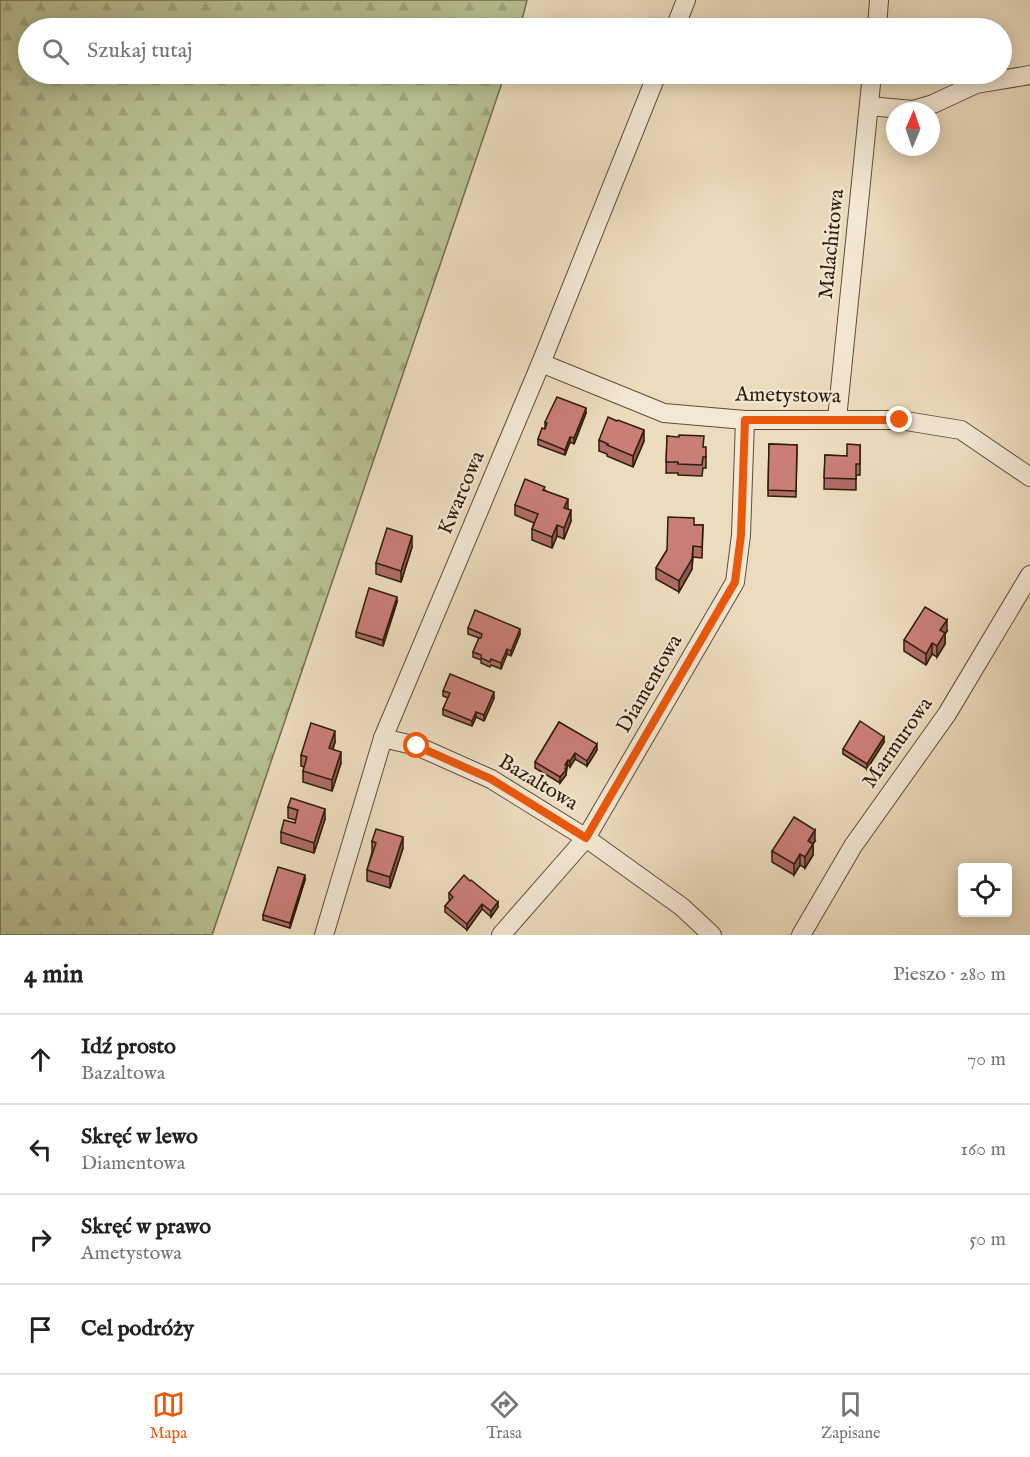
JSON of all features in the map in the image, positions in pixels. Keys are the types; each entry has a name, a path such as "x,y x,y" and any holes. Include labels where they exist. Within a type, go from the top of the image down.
{"street":[{"path":"679,18 686,0"},
{"path":"878,18 879,0"},
{"path":"1012,78 1030,75"},
{"name":"Kwarcowa","path":"324,935 383,738 541,363 653,84"},
{"name":"Malachitowa","path":"837,419 871,84"},
{"path":"869,106 913,110 933,104 976,84"},
{"name":"Ametystowa","path":"541,363 663,413 745,420 900,420 961,430 1030,477"},
{"name":"Diamentowa","path":"501,935 586,838 735,582 741,535 745,420"},
{"name":"Marmurowa","path":"801,935 853,846 947,714 1030,575"},
{"name":"Bazaltowa","path":"383,738 417,746 491,779 586,838 682,907 712,935"}],"green space":[{"path":"0,0 527,0 522,18 18,18 18,84 502,84 212,935 0,935"}],"building":[{"path":"557,397 586,408 574,438 570,437 565,450 538,439 542,428 545,429 547,423 545,422"},
{"path":"608,417 644,430 633,456 599,440"},
{"path":"679,435 704,436 703,447 706,447 706,457 703,457 702,465 666,462 667,436 679,437"},
{"path":"769,444 797,445 796,491 768,490"},
{"path":"847,444 860,445 860,464 856,464 856,479 824,478 825,455 847,456"},
{"path":"525,479 545,487 543,490 568,499 564,508 571,510 564,528 557,525 552,537 532,529 538,514 515,505"},
{"path":"668,517 694,518 694,525 703,525 702,547 693,546 692,559 679,581 656,568 667,550"},
{"path":"387,528 412,536 401,571 376,563"},
{"path":"369,588 397,597 383,640 356,632"},
{"path":"925,607 947,620 940,630 945,633 937,646 932,643 926,654 904,640"},
{"path":"475,610 520,629 511,651 507,649 501,663 491,659 490,662 473,652 482,634 468,628"},
{"path":"450,674 494,692 484,715 476,712 472,721 443,709 450,693 443,691"},
{"path":"860,721 884,737 867,764 843,749"},
{"path":"559,722 597,744 587,761 575,753 570,761 568,760 565,765 566,770 560,777 535,762"},
{"path":"311,723 335,731 329,748 341,752 332,780 303,771 307,757 301,755"},
{"path":"291,798 325,809 314,843 281,832 284,820 295,823 298,810 288,807"},
{"path":"794,817 815,830 808,841 813,844 805,857 800,854 794,864 772,851"},
{"path":"376,829 403,837 390,877 367,870 376,843 372,841"},
{"path":"278,867 305,875 290,923 263,915"},
{"path":"464,875 498,902 491,911 482,904 467,924 445,906 453,897 449,893"}],"route":[{"path":"417,746 491,779 586,838 735,582 741,535 745,420 900,420"}]}
